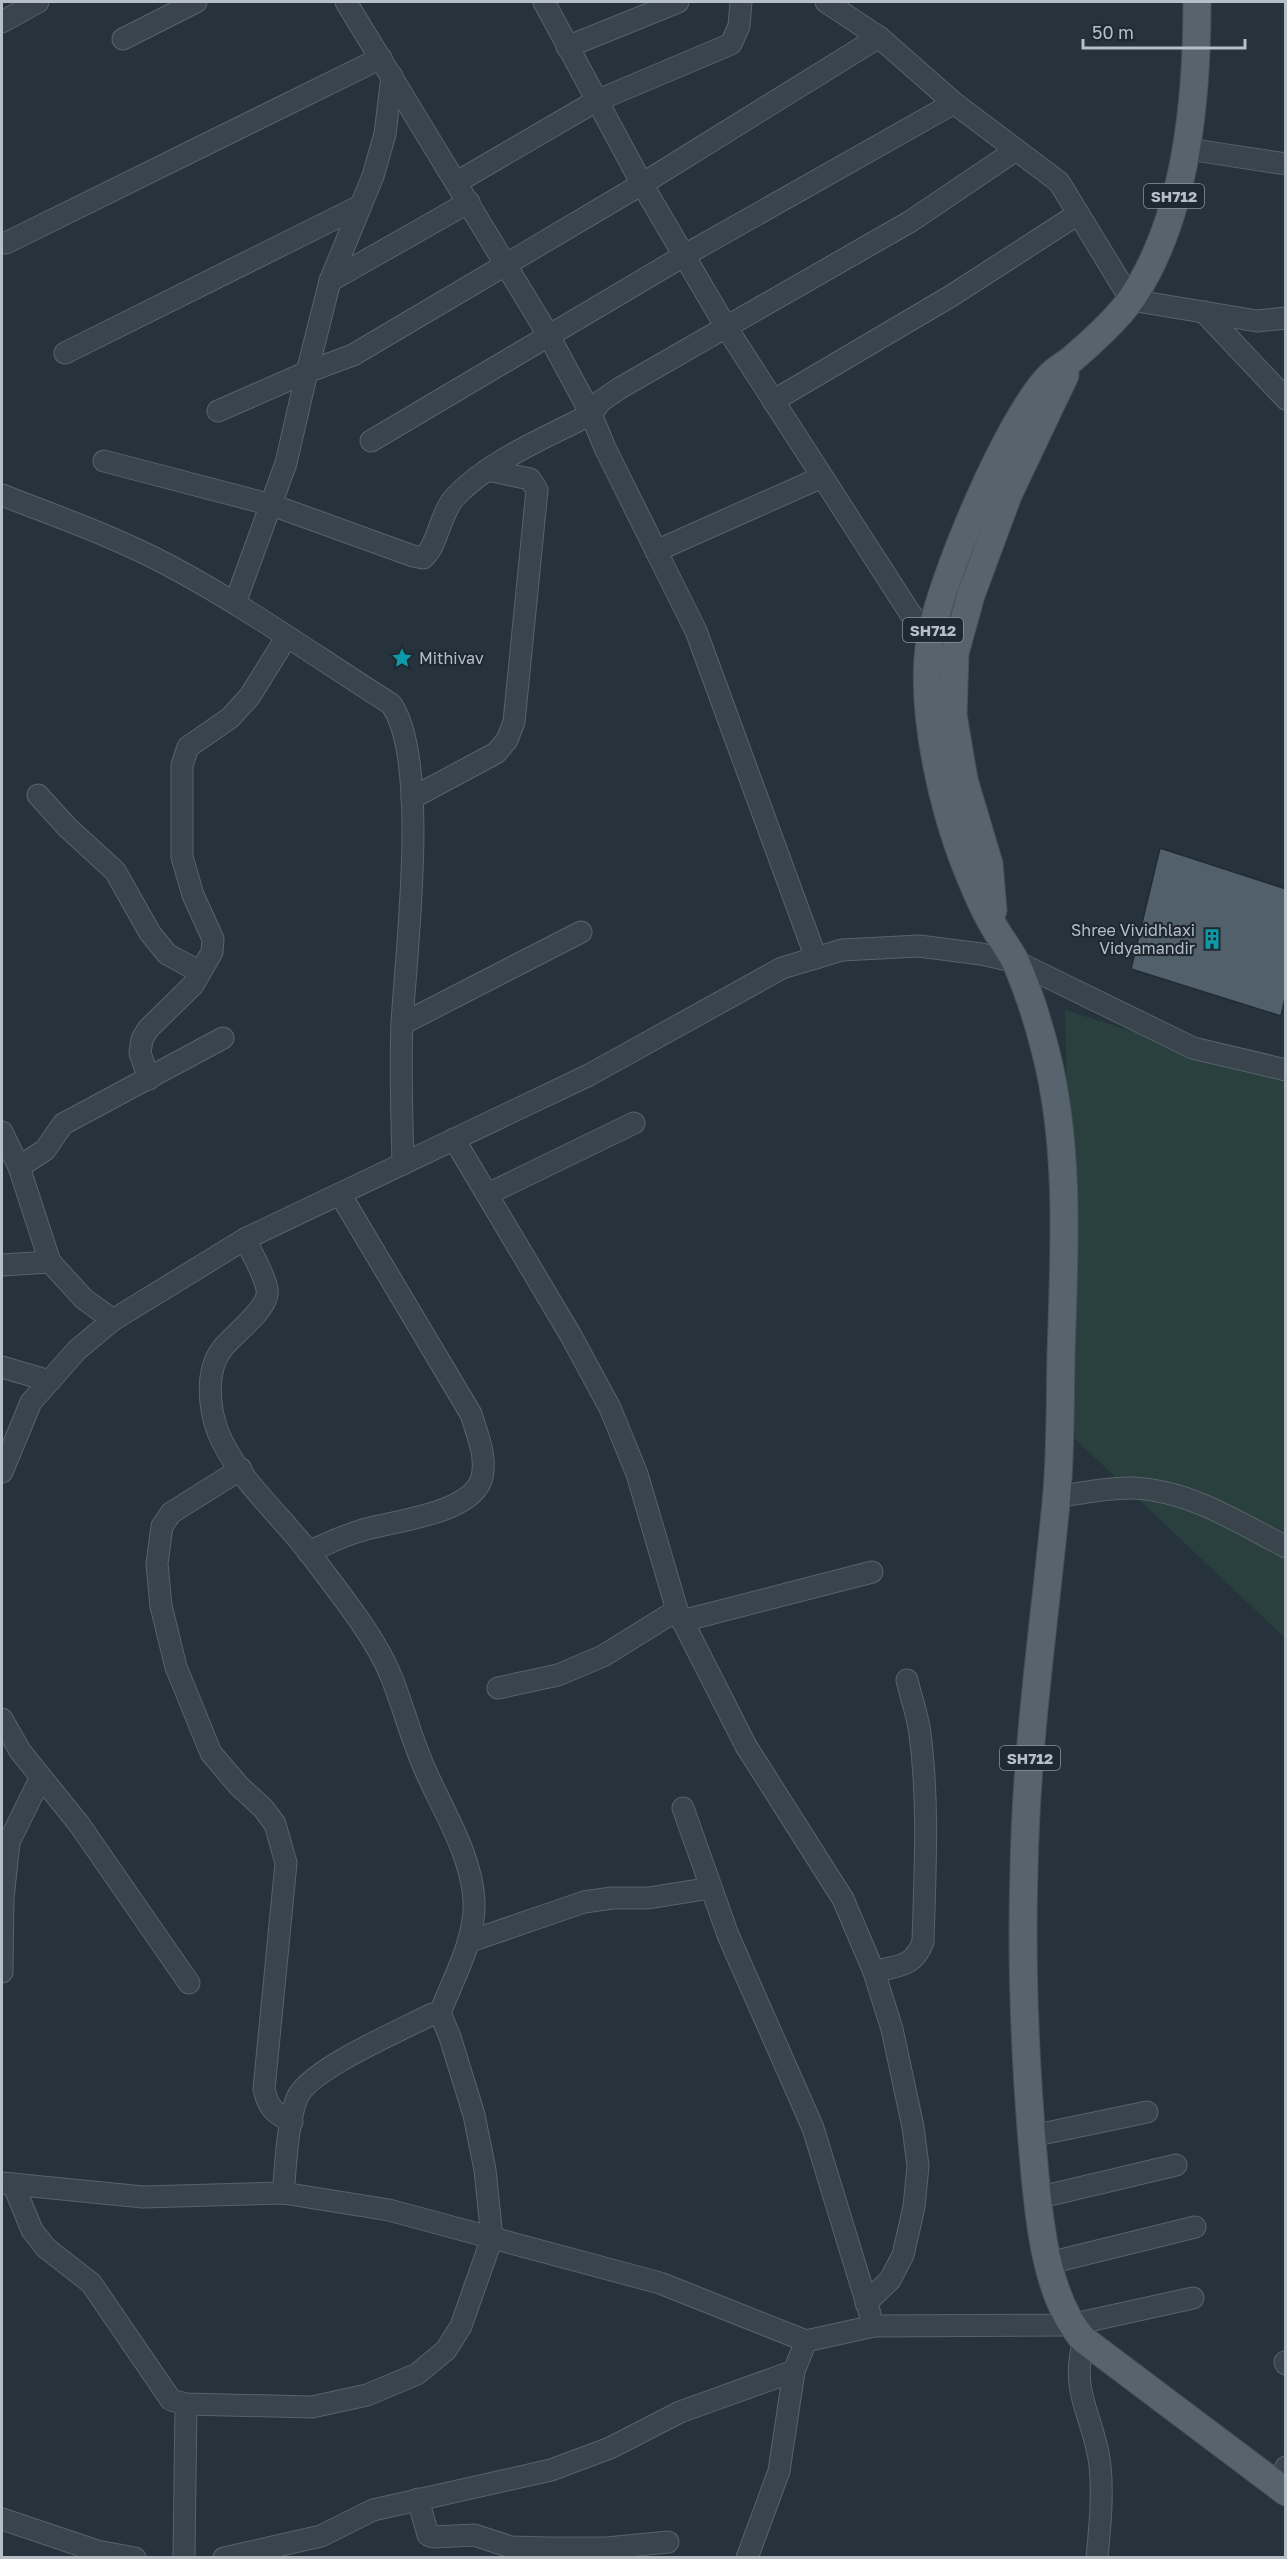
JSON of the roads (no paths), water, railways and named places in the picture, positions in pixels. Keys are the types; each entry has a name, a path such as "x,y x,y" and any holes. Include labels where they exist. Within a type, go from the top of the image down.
{"main road":[{"name":"SH712","path":"1077,2333 1049,2263 1037,2198 1024,2030 1024,1868 1034,1703 1057,1497 1064,1229 1059,1142 1054,1094 1045,1048 1017,962 994,927 969,876 944,793 928,714 930,638 969,524 1004,449 1027,407 1050,375 1071,360 1131,300 1162,238 1188,149 1197,2"},
{"name":"SH712","path":"994,927 989,864 964,780 953,715 956,652 971,595 1008,495 1071,360"},
{"path":"1077,2333 1282,2482"}],"street":[{"path":"2,22 38,2"},
{"path":"123,39 196,2"},
{"path":"346,2 549,336 591,414 696,630 816,958"},
{"path":"544,2 642,184 726,327 910,614 930,638 956,652"},
{"path":"567,47 678,2"},
{"path":"457,182 596,101 731,44 740,26 741,2"},
{"path":"826,2 879,37 954,103 1059,182 1131,300 1257,321 1286,318"},
{"path":"218,411 352,355 642,184 879,37"},
{"path":"235,603 286,463 330,281 360,206 385,134 386,67"},
{"path":"6,243 386,67"},
{"path":"371,441 685,255 954,103"},
{"path":"1188,149 1286,164"},
{"path":"104,460 272,505 423,558 429,553 441,519 454,498 487,470 591,414 602,401 620,388 911,221 1016,150"},
{"path":"330,281 469,202"},
{"path":"65,353 360,206"},
{"path":"773,401 951,296 1078,214"},
{"path":"1204,312 1277,380 1286,399"},
{"path":"412,798 496,753 507,740 514,722 537,490 530,479 487,470"},
{"path":"656,551 822,477"},
{"path":"2,495 99,533 168,565 235,603 391,704 400,717 412,798 412,862 402,1024 403,1164"},
{"path":"149,1079 140,1053 142,1039 148,1029 193,985 213,952 213,939 193,895 182,857 182,765 188,747 230,718 250,696 286,638"},
{"path":"38,795 67,827 115,871 150,933 167,954 200,972"},
{"path":"402,1024 581,932"},
{"path":"2,1472 31,1402 77,1350 113,1320 245,1239 589,1074 782,968 842,950 919,946 981,954 1017,962 1192,1048 1286,1070"},
{"path":"10,1157 45,1150 63,1124 223,1038"},
{"path":"488,1194 634,1123"},
{"path":"2,1132 50,1262 84,1299 113,1320"},
{"path":"454,1139 488,1194 610,1408 638,1474 680,1615 746,1746 843,1899 874,1972 892,2029 913,2127 918,2166 914,2208 903,2255 890,2280 866,2303"},
{"path":"308,1552 360,1531 410,1521 446,1510 472,1492 482,1478 483,1449 471,1414 340,1194"},
{"path":"7,2184 32,2230 46,2248 91,2283 171,2400 186,2404 312,2407 367,2395 417,2374 446,2350 461,2326 492,2238 485,2170 474,2115 450,2037 440,2013 468,1942 474,1903 469,1868 419,1756 391,1674 356,1617 308,1552 241,1469 218,1431 212,1412 210,1377 220,1350 266,1303 267,1289 245,1239"},
{"path":"2,1265 50,1262"},
{"path":"2,1367 50,1381"},
{"path":"241,1469 171,1513 162,1526 157,1564 161,1606 176,1667 211,1753 275,1824 286,1863 264,2089 267,2104 276,2115 292,2122"},
{"path":"1057,1497 1110,1488 1137,1488 1179,1496 1220,1512 1286,1547"},
{"path":"498,1688 558,1675 603,1656 680,1615 872,1572"},
{"path":"874,1972 917,1957 923,1942 926,1844 922,1765 920,1733 907,1680"},
{"path":"2,1719 40,1779 79,1824 189,1983"},
{"path":"2,1972 3,1899 9,1842 40,1779"},
{"path":"683,1808 728,1935 813,2128 874,2326"},
{"path":"468,1942 584,1902 612,1898 648,1898 711,1888"},
{"path":"283,2193 297,2098 315,2076 432,2014 440,2013"},
{"path":"1032,2136 1147,2112"},
{"path":"1037,2198 1176,2165"},
{"path":"7,2184 142,2198 283,2193 389,2210 660,2283 806,2341 874,2326 1077,2333 1193,2298"},
{"path":"1049,2263 1196,2227"},
{"path":"1077,2333 1078,2380 1100,2464 1102,2501 1097,2558"},
{"path":"747,2558 779,2471 794,2371 806,2341"},
{"path":"224,2558 321,2536 373,2510 551,2470 610,2448 680,2412 794,2371"},
{"path":"184,2558 186,2404"},
{"path":"418,2499 428,2535 433,2537 474,2535 512,2547 548,2548 607,2548 668,2542"},
{"path":"2,2519 97,2551 135,2558"}],"place":[{"name":"Mithivav","path":"402,658"},
{"name":"Shree Vividhlaxi Vidyamandir","path":"1212,939"}]}
